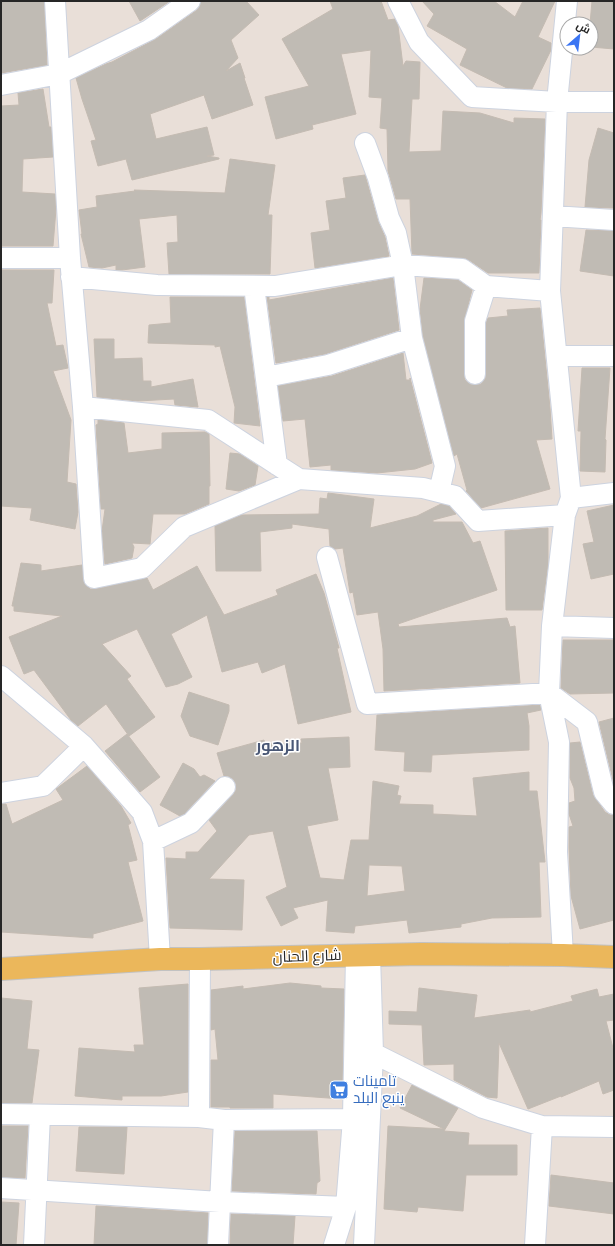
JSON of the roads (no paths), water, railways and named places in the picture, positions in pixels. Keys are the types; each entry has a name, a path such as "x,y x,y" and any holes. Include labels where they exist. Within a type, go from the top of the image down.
{"main road":[{"name":"شارع الحنان","path":"1,969 160,958 200,959 363,955 563,955 614,957"}],"street":[{"path":"55,1 70,267 83,407 94,578 142,568 184,527 299,479 423,488 455,496 478,521 568,506 614,493"},
{"path":"1,85 60,74 149,30 190,1"},
{"path":"398,1 419,42 472,97 557,102 614,102"},
{"path":"563,955 557,852 559,742 549,693 552,626 568,506 557,356 550,291 557,102 567,1"},
{"path":"365,144 378,178 389,218 396,233 403,265 412,338 445,466 439,492"},
{"path":"553,216 614,220"},
{"path":"1,258 70,267 157,285 275,286 403,265 462,269 486,286 550,291"},
{"path":"254,286 277,465"},
{"path":"475,374 474,321 486,286"},
{"path":"266,377 328,365 412,338"},
{"path":"557,356 614,356"},
{"path":"83,407 208,420 299,479"},
{"path":"327,557 367,704 549,693 587,722 604,792 614,804"},
{"path":"552,626 614,628"},
{"path":"1,676 84,746 142,812 153,840 160,958"},
{"path":"1,793 43,786 84,746"},
{"path":"153,840 191,823 225,787"},
{"path":"363,955 373,1053 364,1245"},
{"path":"334,1245 346,1207 363,955"},
{"path":"199,1117 200,959"},
{"path":"373,1053 483,1108 542,1126 614,1127"},
{"path":"1,1114 199,1117 224,1120 353,1119"},
{"path":"34,1245 40,1115"},
{"path":"218,1245 224,1120"},
{"path":"535,1245 542,1126"},
{"path":"1,1188 220,1202 346,1207"}],"place":[{"name":"تامينات ينبع البلد","path":"339,1090"}],"district":[{"name":"الزهور","path":"278,745"}]}
